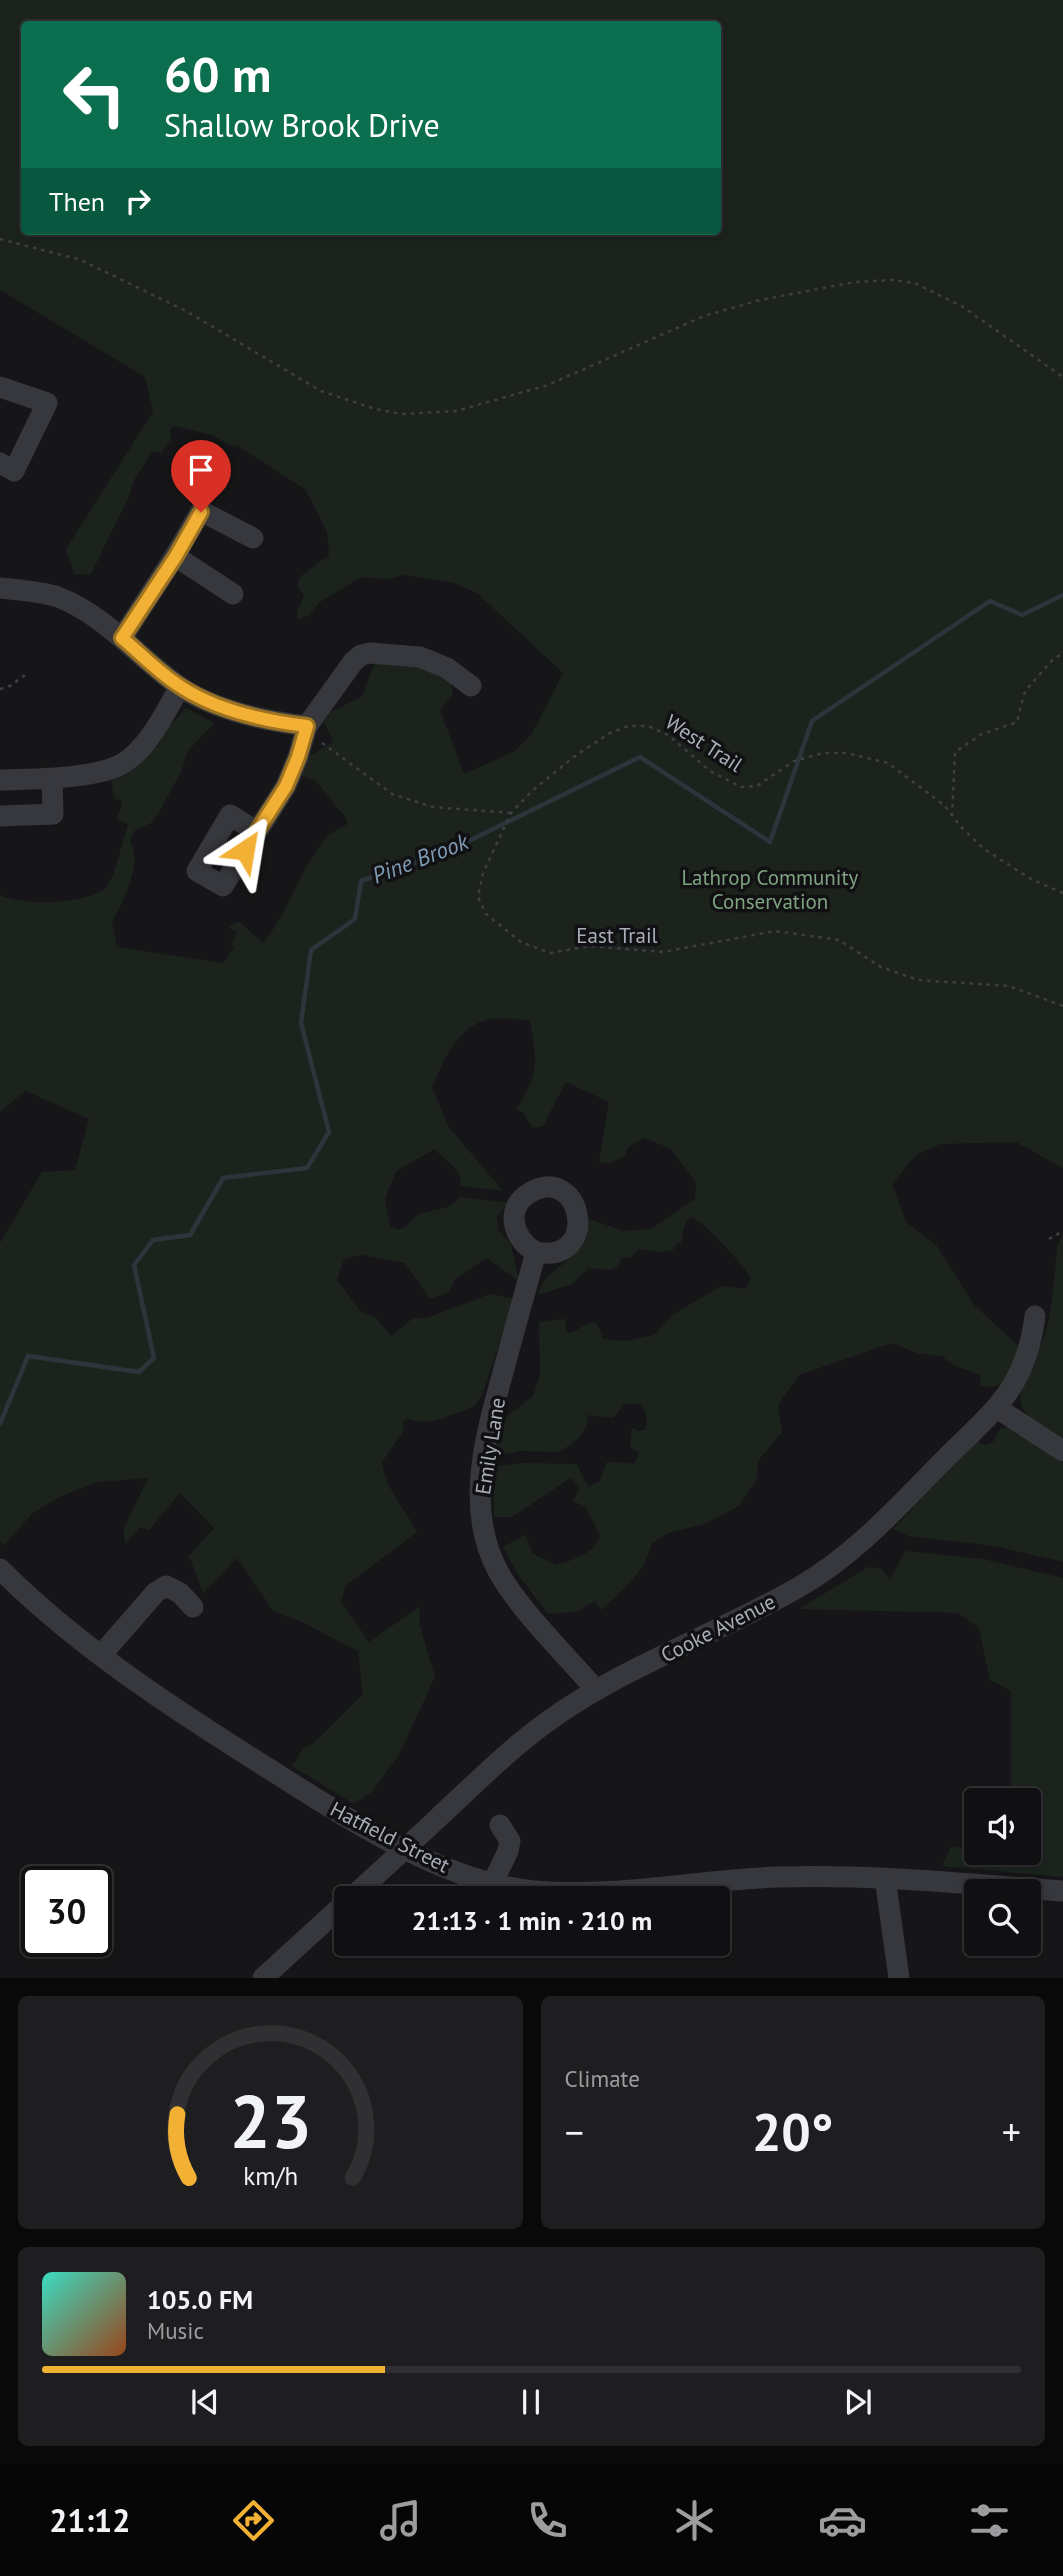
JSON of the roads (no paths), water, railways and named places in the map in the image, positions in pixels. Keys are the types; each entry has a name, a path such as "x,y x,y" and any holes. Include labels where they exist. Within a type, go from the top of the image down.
{"street":[{"path":"0,387 47,402 14,471 0,463"},
{"path":"122,638 176,556 201,512 253,538"},
{"path":"176,556 233,594"},
{"path":"0,588 56,596 82,610 122,638 180,687 247,715 311,733"},
{"path":"256,831 286,786 298,757 353,662 361,655 380,653 420,657 447,668 471,686"},
{"path":"0,780 52,778 93,772 122,764 149,737 180,687"},
{"path":"0,816 53,814 52,778"},
{"name":"Emily Lane","path":"536,1252 495,1403 484,1455 480,1505 483,1531 498,1570 511,1592 596,1690"},
{"name":"Cooke Avenue","path":"364,1886 504,1756 547,1721 596,1690 798,1587 833,1565 866,1538 997,1408 1021,1374 1031,1345 1035,1316"},
{"path":"997,1408 1063,1451"},
{"name":"Hatfield Street","path":"0,1569 30,1599 195,1722 358,1824 405,1849 492,1884 534,1891 603,1892 779,1877 885,1878 1063,1891"},
{"path":"102,1654 156,1592 166,1586 180,1593 193,1607"},
{"path":"492,1884 508,1852 510,1841 500,1825"},
{"path":"885,1878 899,1978"},
{"name":"Cooke Avenue","path":"263,1978 283,1970 334,1915"}],"waterway":[{"name":"Pine Brook","path":"0,1424 28,1356 139,1372 154,1358 134,1265 153,1240 190,1235 223,1178 307,1168 329,1132 301,1023 311,950 355,919 361,881 446,852 640,757 770,842 812,721 990,601 1022,615 1063,595"}],"park label":[{"name":"Lathrop Community Conservation","path":"770,889"}]}
